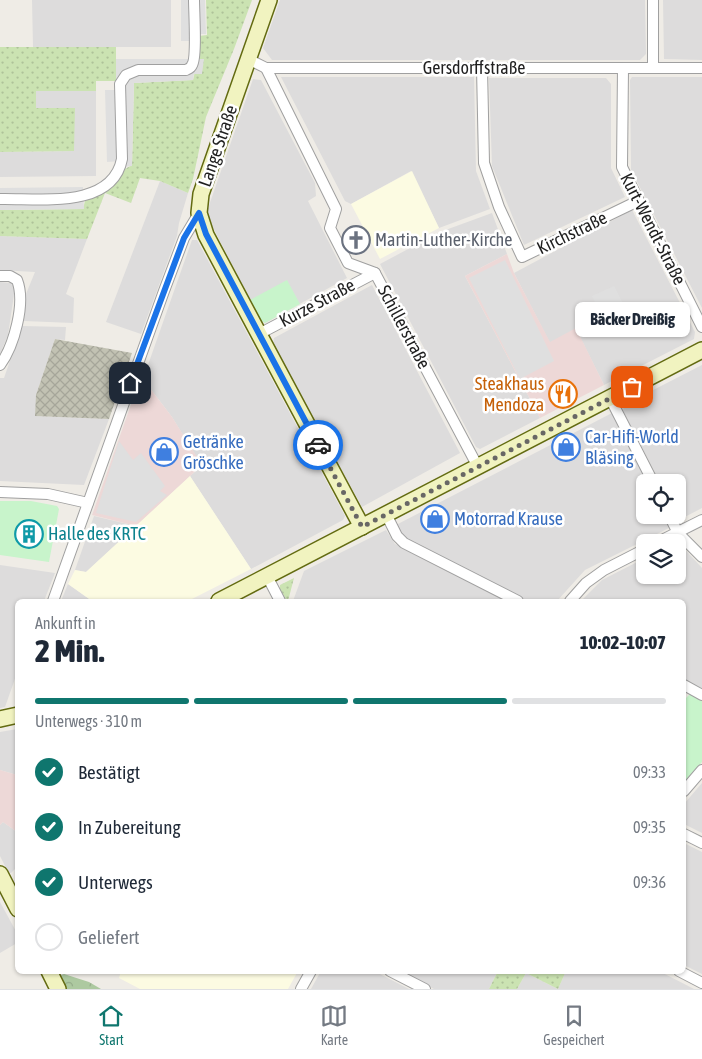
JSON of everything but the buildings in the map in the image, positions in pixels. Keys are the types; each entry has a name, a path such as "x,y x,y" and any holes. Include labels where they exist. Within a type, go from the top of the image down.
{"street":[{"path":"0,199 76,198 90,194 115,177 120,169 122,159 120,84 126,75 138,70 186,70 192,67 194,56 194,0"},
{"name":"Lange Straße","path":"53,599 164,290 184,238 199,213 202,194 269,0"},
{"path":"653,0 653,68"},
{"name":"Gersdorffstraße","path":"248,59 266,68 702,68"},
{"name":"Schillerstraße","path":"266,68 336,209 330,228 348,263 375,273 478,466"},
{"name":"Kirchstraße","path":"482,68 484,162 499,207 522,257 638,201"},
{"name":"Kurt-Wendt-Straße","path":"623,68 622,167 702,327"},
{"path":"199,213 206,234 362,527"},
{"name":"Kurze Straße","path":"259,334 375,273"},
{"path":"0,276 10,276 17,280 21,288 17,323 6,356 0,365"},
{"path":"223,599 702,350"},
{"path":"610,398 649,474"},
{"path":"0,492 48,494 88,503"},
{"path":"386,514 397,536 404,543 514,599"},
{"path":"674,534 702,520"},
{"path":"674,524 678,532 702,557"},
{"path":"572,599 586,583 604,570 636,554"},
{"path":"267,576 279,599"},
{"path":"686,687 702,695"},
{"path":"0,719 15,716"},
{"path":"686,788 702,770"},
{"path":"686,835 702,843"},
{"path":"0,874 15,898"},
{"path":"50,974 58,989"},
{"path":"301,989 308,974"},
{"path":"396,974 425,989"},
{"path":"685,974 702,983"}],"shaded area":[{"path":"32,0 171,0 171,47 33,47"},
{"path":"181,0 190,0 190,41 181,41"},
{"path":"198,0 205,0 206,34 198,34"},
{"path":"280,0 645,0 646,54 640,60 272,60 263,48"},
{"path":"663,0 702,0 702,60 664,59"},
{"path":"116,59 204,59 202,74 194,74 193,80 134,83 132,166 123,167 123,161 107,162 105,90 116,90"},
{"path":"281,77 474,77 476,171 490,209 439,228 411,171 351,204 345,201"},
{"path":"632,77 702,77 702,308 631,170 630,80"},
{"path":"489,78 606,78 611,84 611,168 625,197 524,245 492,166"},
{"path":"253,79 261,80 315,183 316,196 308,201 347,278 265,323 261,321 206,214"},
{"path":"36,91 96,91 96,176 0,177 0,152 74,151 36,108"},
{"path":"412,171 439,228 380,259 351,204"},
{"path":"160,181 188,193 177,236 141,334 106,322"},
{"path":"83,187 84,209 0,210 0,188"},
{"path":"632,210 695,332 694,339 604,385 576,329 550,343 514,273"},
{"path":"492,213 507,254 465,276 540,418 480,449 476,447 380,264 440,232"},
{"path":"0,236 87,239 66,294 74,298 73,323 24,321 26,294 35,272 0,270"},
{"path":"192,240 197,240 345,516 343,520 251,569 190,476 202,466 172,417 143,379"},
{"path":"507,254 514,273 550,342 576,328 604,385 540,418 465,276"},
{"path":"505,260 554,361 520,379 469,278"},
{"path":"0,282 11,283 15,288 8,335 0,354"},
{"path":"372,285 460,453 362,507 273,344 274,338"},
{"path":"614,286 625,308 603,319 592,296"},
{"path":"22,326 66,327 65,340 55,339 36,395 36,416 109,419 84,485 0,481 0,378 4,378"},
{"path":"55,339 132,353 109,419 35,416 36,395"},
{"path":"702,365 702,508 686,516 686,474 656,474 623,411 624,405"},
{"name":"Getränke Gröschke","path":"140,379 143,379 172,417 202,465 136,526 92,515"},
{"path":"612,413 644,474 636,474 636,524 670,524 669,528 657,534 636,534 636,544 585,570 559,599 524,599 403,536 396,525"},
{"path":"119,441 133,460 141,453 165,486 160,491 167,495 136,522 96,513"},
{"path":"190,476 251,569 192,599 89,599 68,584 75,570 86,572"},
{"path":"94,516 136,526 86,572 75,570"},
{"path":"386,530 395,544 502,599 294,599 304,571"},
{"path":"686,551 702,568 702,689 686,681 686,599 583,599 602,580 636,563 636,584 686,584"},
{"path":"0,565 55,573 45,599 15,599 15,679 5,707 0,708"},
{"path":"68,584 89,599 62,599"},
{"path":"15,730 15,774 0,770 0,732"},
{"path":"0,770 15,774 15,831 3,822 0,825"},
{"path":"702,783 702,833 686,825 686,802"},
{"path":"3,822 15,831 15,869 11,873 8,872 0,856 0,825"},
{"path":"686,844 702,852 702,974 686,966"},
{"path":"0,902 15,930 15,944 0,953"},
{"path":"120,974 296,974 288,989 140,989 119,978"},
{"path":"319,974 380,974 409,989 311,989"},
{"path":"405,974 496,974 489,989 434,989"},
{"path":"525,974 558,989 517,989"},
{"path":"565,974 665,974 694,989 558,989"}],"green space":[{"path":"206,0 252,0 206,117 193,179 188,193 160,181 140,178 131,203 105,193 87,239 0,236 0,210 83,209 85,201 107,189 120,178 125,169 132,165 134,83 193,80 198,59 199,36 207,35"},
{"path":"0,47 116,47 116,81 96,81 96,91 36,91 36,108 75,108 74,151 0,152"},
{"path":"287,280 300,304 265,323 261,321 250,300"},
{"path":"0,501 31,501 57,506 59,509 49,562 0,555"},
{"path":"294,578 289,599 286,599 280,589 280,585"},
{"path":"690,694 702,700 702,762 686,780 686,698"},
{"path":"64,974 89,982 101,989 67,989 61,975"},
{"path":"496,974 525,974 517,989 489,989"},
{"path":"528,974 565,974 558,989"}],"way so far":[{"path":"318,445 362,527 632,387"}],"place":[{"name":"Martin-Luther-Kirche","path":"356,240"},
{"name":"Bäcker Dreißig","path":"632,387"},
{"name":"Steakhaus Mendoza","path":"563,394"},
{"name":"Car-Hifi-World Bläsing","path":"566,447"},
{"name":"Getränke Gröschke","path":"164,452"},
{"name":"Motorrad Krause","path":"435,519"},
{"name":"Halle des KRTC","path":"29,534"}],"route":[{"path":"130,383 184,238 193,220 199,213 206,234 318,445"}]}
